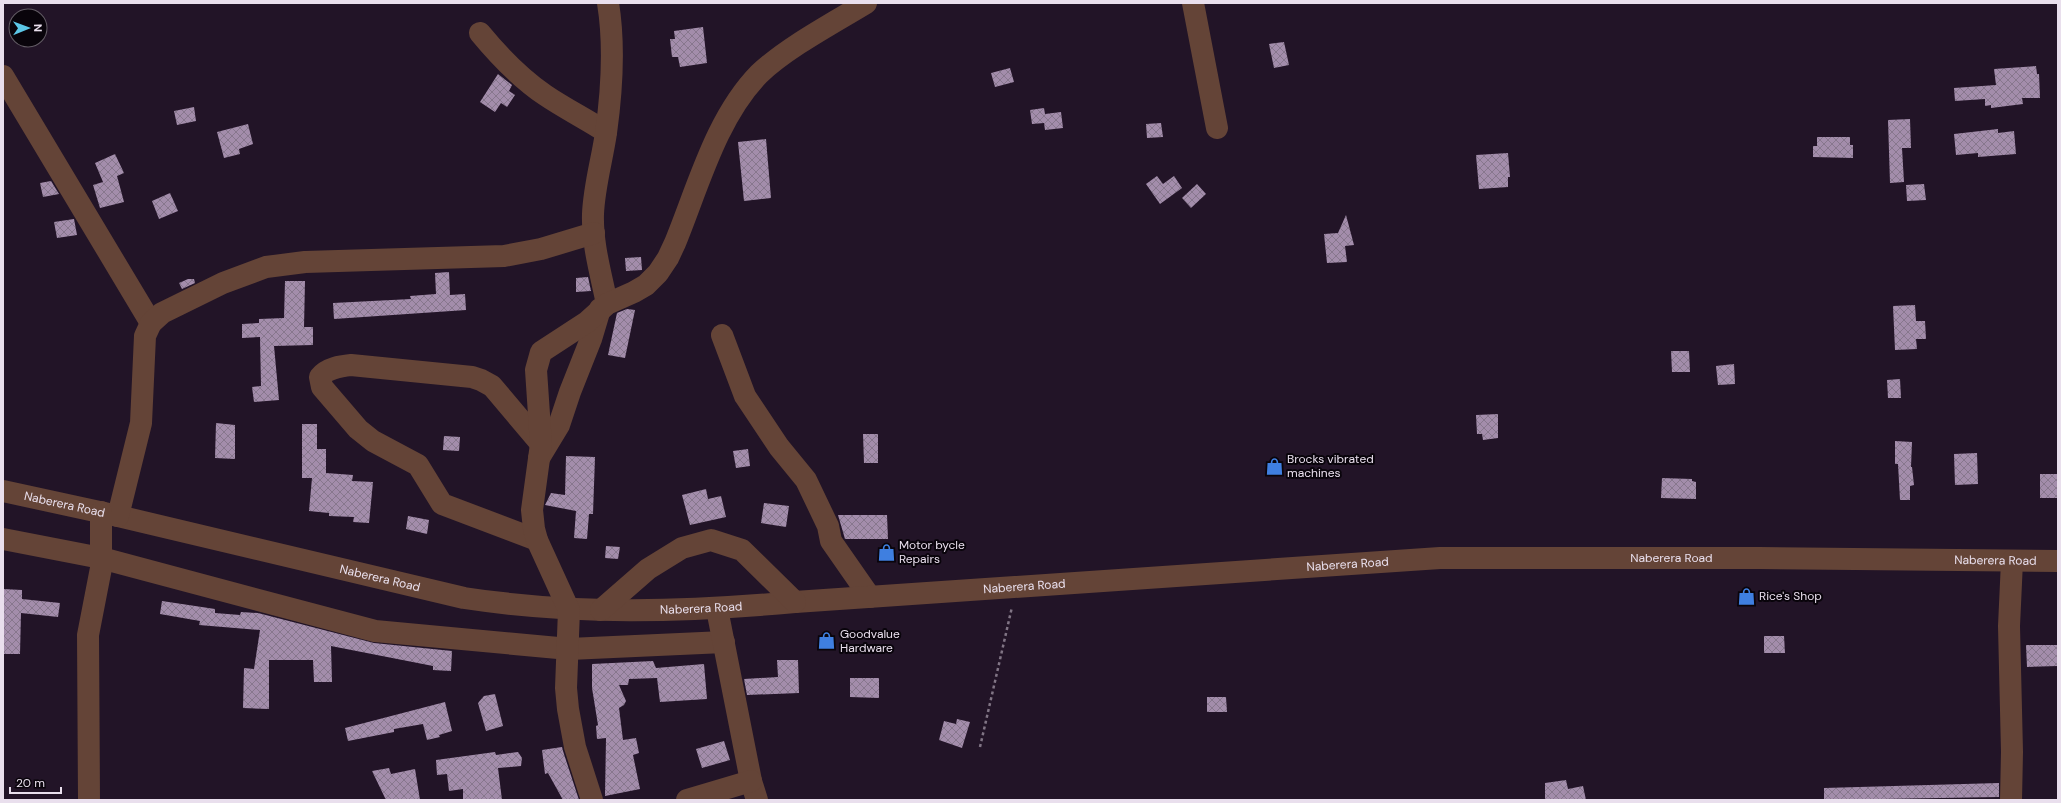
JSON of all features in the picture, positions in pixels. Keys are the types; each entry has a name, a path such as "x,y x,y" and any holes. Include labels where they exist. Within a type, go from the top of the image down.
{"street":[{"path":"540,452 559,425 570,392 603,307 594,233 594,201 606,132 613,54 608,3"},
{"path":"592,800 570,727 566,688 569,649 569,610 537,540 534,529 532,510 540,452 536,370 541,352 588,322 603,307 634,292 658,273 668,258 720,132 735,104 748,87 774,61 866,3"},
{"path":"1193,3 1217,128"},
{"path":"480,33 500,56 527,81 545,95 606,132"},
{"path":"3,76 151,324"},
{"path":"89,800 88,635 92,610 100,580 101,558 109,514 139,434 142,410 144,343 151,324 162,314 223,283 266,267 305,262 504,256 541,249 594,233"},
{"path":"722,335 745,396 779,447 806,480 828,526 831,541 870,597"},
{"path":"537,540 442,504 418,465 373,441 358,429 322,387 320,377 325,372 352,365 472,377 492,386 540,452"},
{"name":"Naberera Road","path":"3,491 109,514 464,598 515,606 569,610 717,609 795,602 1440,558 1759,558 2058,561"},
{"path":"3,539 101,558 375,630 569,649 724,642"},
{"path":"601,610 648,569 682,548 712,540 742,550 795,602"},
{"path":"2012,561 2009,626 2012,800"},
{"path":"687,800 754,791 717,609"}],"path":[{"path":"980,748 1016,587"}],"building":[{"path":"703,27 707,63 680,67 678,57 672,57 670,39 675,39 674,31"},
{"path":"1284,42 1289,65 1274,68 1269,44"},
{"path":"2036,66 2037,74 2039,74 2040,98 2022,98 2023,104 1991,108 1991,105 1985,106 1985,99 1955,101 1954,88 1996,85 1994,69"},
{"path":"1010,68 1014,82 995,87 991,73"},
{"path":"498,74 512,85 509,91 515,95 507,107 501,103 495,112 480,102"},
{"path":"194,107 196,121 177,125 174,111"},
{"path":"1044,108 1045,114 1061,112 1063,128 1045,130 1044,123 1032,124 1030,110"},
{"path":"1910,119 1911,148 1902,148 1904,182 1890,183 1888,120"},
{"path":"1161,123 1163,137 1147,138 1146,124"},
{"path":"248,124 253,144 239,149 240,154 224,158 217,132"},
{"path":"1998,129 1998,133 2014,131 2016,154 1978,157 1978,153 1956,155 1954,134"},
{"path":"1817,137 1850,137 1850,145 1853,145 1853,158 1813,157 1813,146 1817,146"},
{"path":"766,139 771,198 744,201 738,142"},
{"path":"1508,153 1510,177 1508,177 1508,187 1479,189 1476,155"},
{"path":"115,154 124,173 117,176 124,202 100,208 93,185 103,182 95,163"},
{"path":"1157,176 1163,184 1174,176 1182,188 1160,204 1146,184"},
{"path":"51,181 59,194 43,197 40,183"},
{"path":"1197,184 1206,194 1191,208 1182,198"},
{"path":"1924,184 1926,200 1907,201 1906,185"},
{"path":"170,193 178,211 159,219 152,201"},
{"path":"1346,215 1354,245 1345,246 1347,262 1327,263 1324,234 1338,233"},
{"path":"74,219 77,235 57,238 54,222"},
{"path":"641,257 642,270 626,271 625,258"},
{"path":"449,272 450,295 465,294 466,310 334,319 333,303 411,299 410,296 436,294 435,273"},
{"path":"588,277 591,291 576,292 576,278"},
{"path":"188,279 194,279 195,283 182,289 179,283"},
{"path":"285,281 305,281 304,327 313,327 313,345 274,346 279,400 254,402 252,387 261,386 260,337 242,338 242,324 259,323 259,319 284,318"},
{"path":"1915,305 1916,321 1925,321 1926,339 1916,339 1917,349 1895,350 1893,306"},
{"path":"627,309 635,310 625,358 608,355 617,313"},
{"path":"1671,351 1689,351 1690,372 1672,372"},
{"path":"1734,364 1735,384 1718,385 1716,366"},
{"path":"1900,379 1901,398 1888,398 1887,380"},
{"path":"1498,414 1498,438 1483,440 1482,434 1477,434 1476,415"},
{"path":"216,423 235,425 235,459 215,458"},
{"path":"302,424 317,424 317,449 326,449 326,473 353,475 352,481 373,482 369,523 353,522 354,517 329,516 329,513 309,511 312,478 302,478"},
{"path":"863,434 878,434 878,463 864,463"},
{"path":"444,436 460,437 459,451 443,450"},
{"path":"1895,441 1912,442 1911,467 1914,485 1910,486 1910,500 1900,500 1898,464 1895,464"},
{"path":"748,449 750,466 736,468 733,451"},
{"path":"1977,453 1978,484 1955,485 1954,454"},
{"path":"566,456 595,457 593,514 589,514 587,539 574,538 576,511 545,505 551,493 565,495"},
{"path":"2040,474 2058,474 2058,498 2040,498"},
{"path":"1662,478 1692,479 1692,481 1696,482 1696,499 1661,498"},
{"path":"706,489 708,499 721,496 726,517 690,525 682,495"},
{"path":"764,503 789,506 786,527 761,523"},
{"path":"838,515 887,515 888,539 845,539"},
{"path":"408,516 429,520 427,534 406,529"},
{"path":"606,546 620,547 618,559 605,558"},
{"path":"3,589 22,590 22,599 60,603 58,617 21,613 20,654 3,654"},
{"path":"162,601 215,609 215,613 240,615 241,612 258,613 374,643 452,651 451,671 433,670 433,666 331,646 332,682 314,682 313,660 269,660 269,709 243,708 244,668 254,669 260,630 199,625 200,621 160,614"},
{"path":"1764,636 1784,636 1785,653 1764,653"},
{"path":"2026,645 2058,645 2058,666 2027,667"},
{"path":"777,660 798,660 799,693 747,695 744,679 778,677"},
{"path":"653,661 656,668 704,664 707,699 660,702 657,678 629,679 628,685 619,685 626,701 624,705 619,708 623,740 636,738 639,753 633,755 640,789 605,796 606,738 597,739 596,726 598,725 592,688 592,664"},
{"path":"850,678 879,678 879,698 850,697"},
{"path":"495,694 503,726 486,731 478,703 484,696"},
{"path":"1207,697 1226,697 1227,712 1207,712"},
{"path":"445,702 452,731 439,735 440,737 427,740 423,724 394,729 394,732 348,741 345,728"},
{"path":"957,719 970,722 962,748 939,740 944,721 956,724"},
{"path":"724,741 730,760 702,768 696,749"},
{"path":"562,747 579,800 563,800 548,773 545,774 542,750"},
{"path":"495,752 496,755 518,752 522,758 521,766 498,768 502,800 463,800 463,789 449,791 447,774 437,775 436,760"},
{"path":"389,768 391,774 415,769 420,800 386,800 372,771"},
{"path":"1566,780 1568,789 1583,786 1586,800 1545,800 1545,783"},
{"path":"1999,783 1999,797 1824,800 1824,788"}],"place":[{"name":"Brocks vibrated machines","path":"1274,466"},
{"name":"Motor bycle Repairs","path":"886,552"},
{"name":"Rice's Shop","path":"1746,596"},
{"name":"Goodvalue Hardware","path":"827,641"}]}
